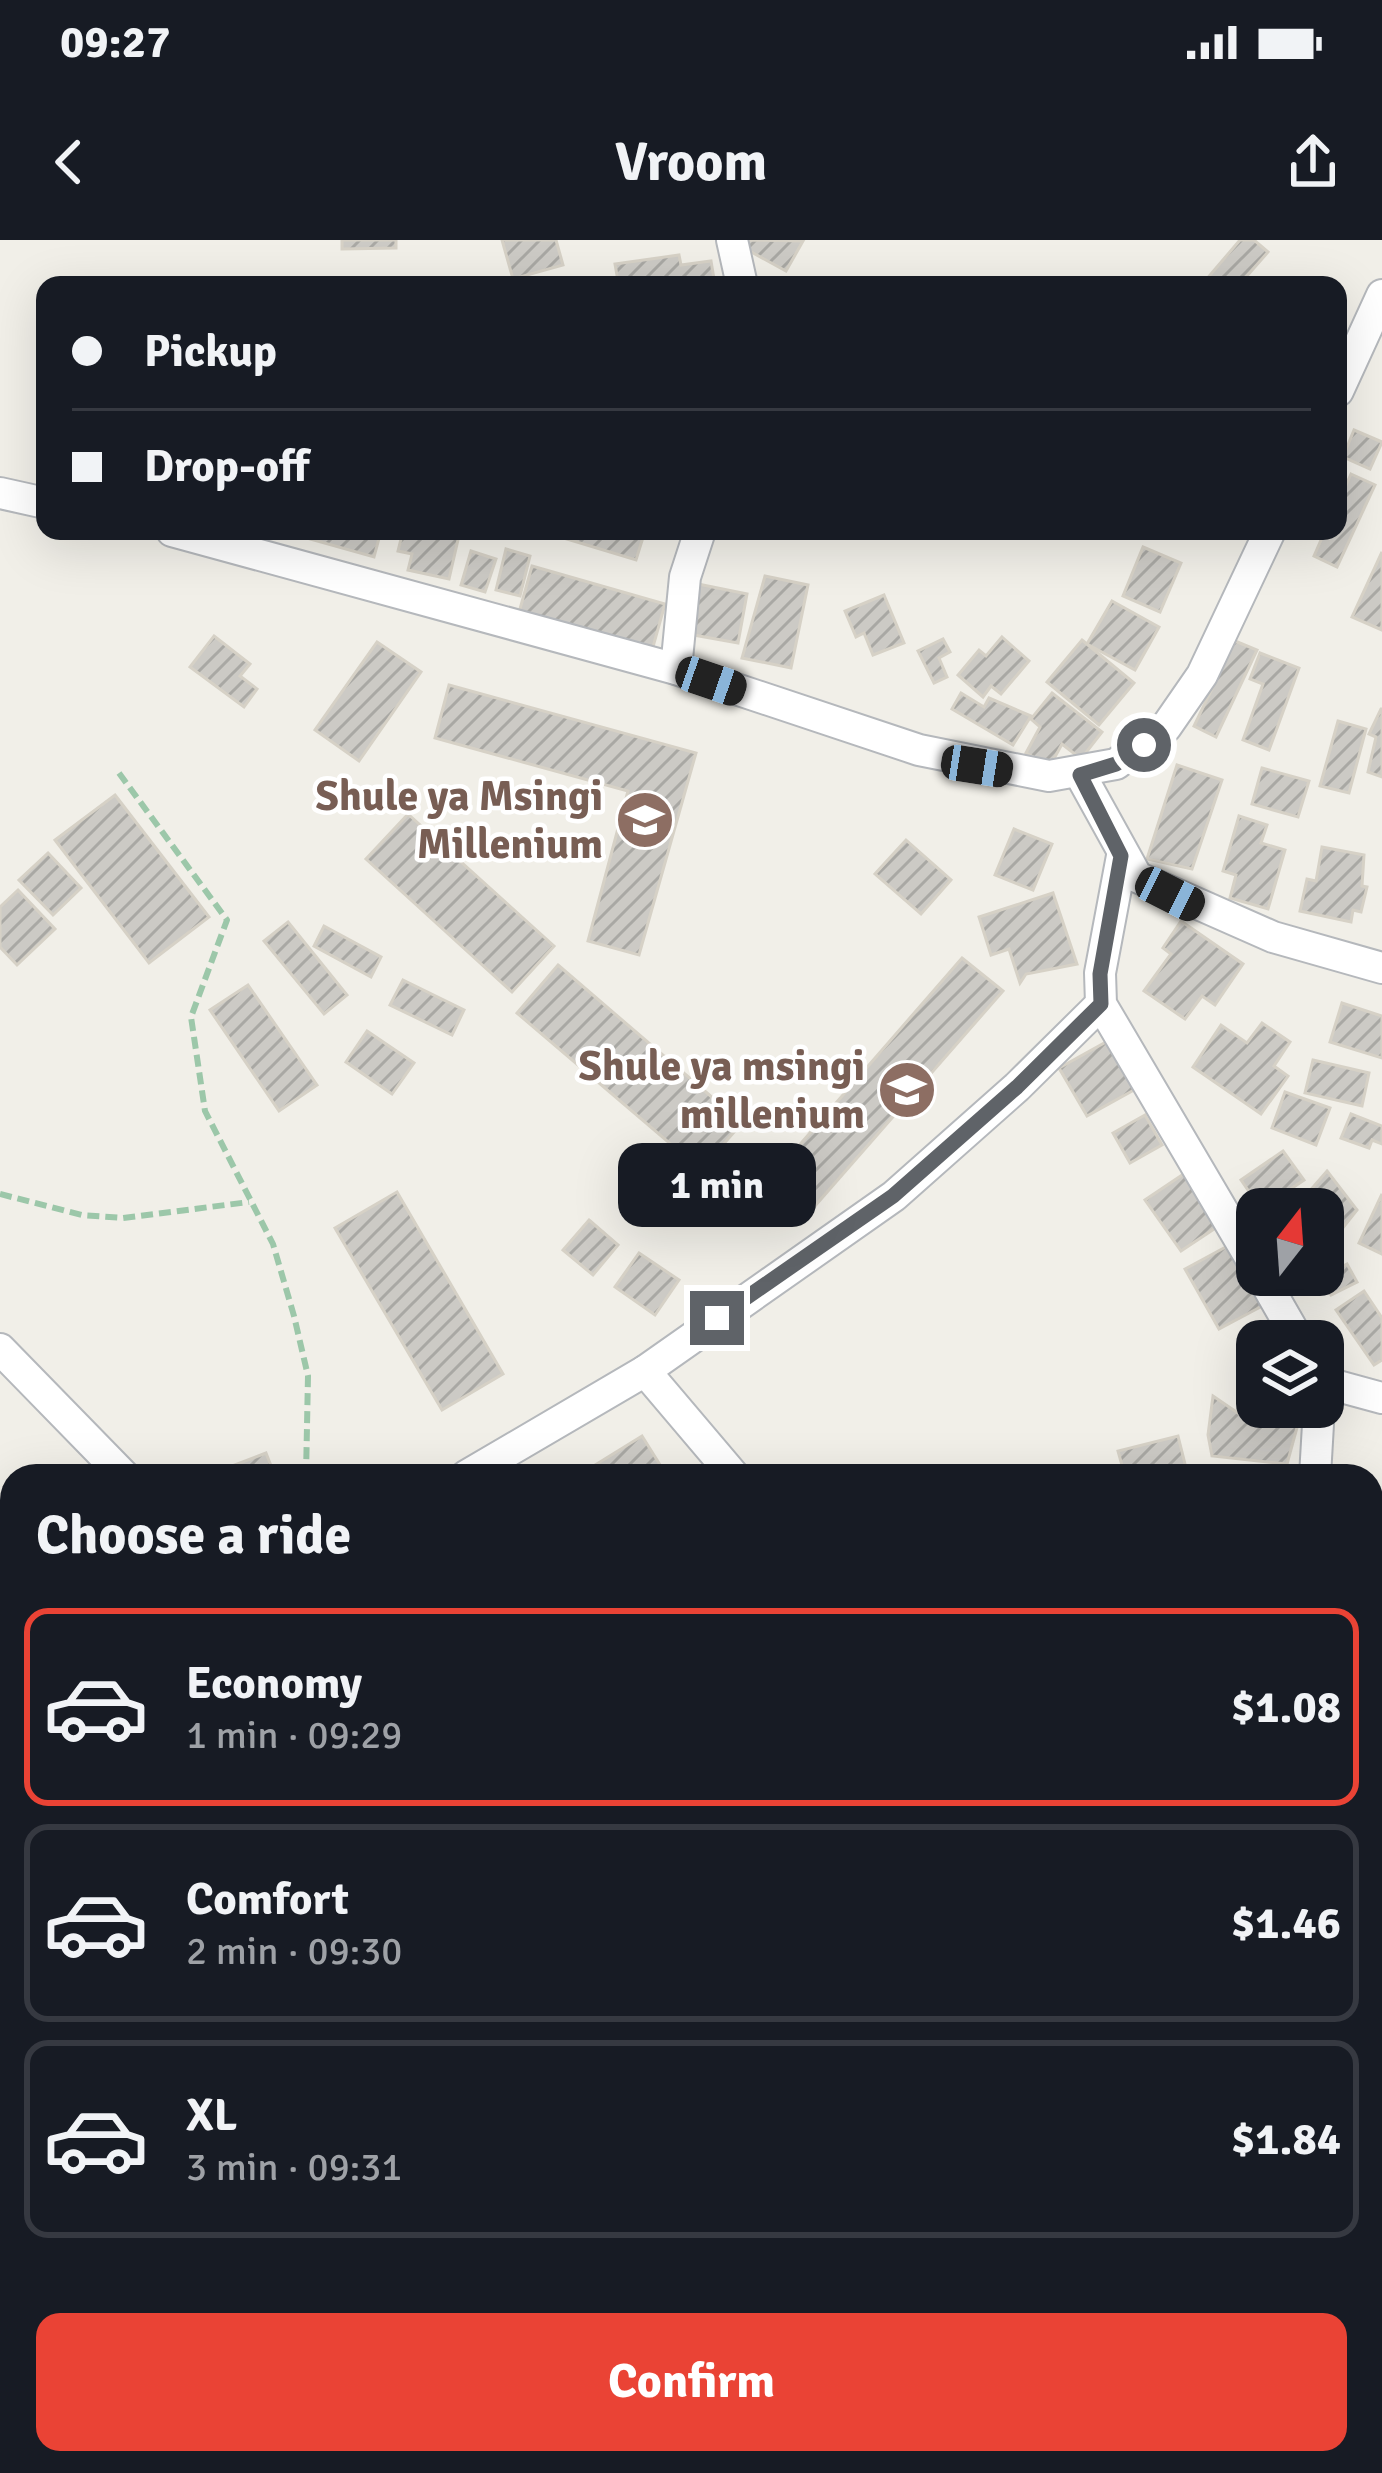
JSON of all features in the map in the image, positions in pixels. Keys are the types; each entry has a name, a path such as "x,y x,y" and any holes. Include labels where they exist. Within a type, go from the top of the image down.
{"street":[{"path":"732,240 740,276"},
{"path":"1347,371 1382,295"},
{"path":"0,493 36,501"},
{"path":"205,540 676,669 958,760 1048,776 1080,775 1116,764 1166,727 1202,675 1266,540"},
{"path":"676,669 685,577 697,540"},
{"path":"1080,775 1121,856 1137,877 1204,911 1382,968"},
{"path":"1121,856 1100,974 1101,1004 1236,1233"},
{"path":"486,1464 645,1371 893,1196 1017,1087 1101,1004"},
{"path":"0,1349 112,1464"},
{"path":"645,1371 724,1464"},
{"path":"1344,1388 1382,1398"},
{"path":"1316,1464 1318,1428"}],"path":[{"path":"118,773 227,920 191,1017 205,1111 273,1244 308,1376 306,1464"},
{"path":"0,1194 82,1215 123,1218 249,1202"}],"building":[{"path":"342,240 396,240 396,248 342,249"},
{"path":"502,240 556,240 563,265 512,276"},
{"path":"748,240 803,241 786,271 744,248"},
{"path":"1240,240 1254,240 1268,252 1247,276 1209,276"},
{"path":"679,255 681,265 711,261 714,276 617,276 615,264"},
{"path":"1354,430 1382,442 1370,469 1347,459"},
{"path":"1351,474 1375,485 1337,567 1314,556 1321,540 1347,540"},
{"path":"314,540 379,540 374,557"},
{"path":"401,540 458,540 449,579 408,570 412,554 398,551"},
{"path":"570,540 642,540 636,560"},
{"path":"1143,547 1181,563 1160,612 1123,596"},
{"path":"506,549 530,556 520,596 496,590"},
{"path":"471,551 496,559 485,592 461,585"},
{"path":"1382,552 1382,630 1352,617"},
{"path":"532,566 665,604 651,654 518,616"},
{"path":"765,576 808,585 791,668 742,658"},
{"path":"698,584 747,594 738,643 688,634"},
{"path":"884,595 904,643 873,655 864,633 856,637 845,611"},
{"path":"1112,601 1159,627 1135,670 1087,644"},
{"path":"214,636 250,664 240,676 257,689 244,707 190,667"},
{"path":"1002,637 1029,661 1001,694 991,686 983,697 958,675 979,650 986,656"},
{"path":"943,639 950,652 939,658 947,677 934,683 918,651"},
{"path":"1082,640 1134,683 1099,725 1047,682"},
{"path":"1235,641 1257,650 1216,737 1194,726"},
{"path":"377,642 421,672 359,761 315,730"},
{"path":"1260,653 1299,668 1269,750 1243,740 1263,684 1250,679"},
{"path":"449,685 696,753 639,955 588,941 628,791 435,738"},
{"path":"961,693 984,707 989,698 1031,716 1013,745 952,709"},
{"path":"1052,693 1102,732 1081,759 1062,744 1050,766 1026,753 1040,727 1031,719"},
{"path":"1382,709 1382,777 1368,772 1376,737 1369,734"},
{"path":"1338,721 1366,729 1349,793 1320,786"},
{"path":"1177,765 1222,780 1192,869 1147,859"},
{"path":"1262,768 1309,781 1298,817 1252,804"},
{"path":"115,795 209,917 149,963 55,840"},
{"path":"408,814 554,946 512,992 366,859"},
{"path":"1239,816 1267,825 1261,843 1285,850 1268,909 1230,898 1236,875 1223,871"},
{"path":"1014,829 1052,844 1033,890 995,875"},
{"path":"906,840 951,880 921,914 875,874"},
{"path":"1322,847 1364,855 1362,886 1367,887 1361,912 1353,910 1351,922 1300,911 1307,879 1316,881"},
{"path":"48,853 81,888 53,915 19,880"},
{"path":"18,890 55,929 17,965 0,947 0,907"},
{"path":"1053,893 1077,964 1026,974 1020,983 1009,949 991,955 979,917"},
{"path":"1181,921 1243,964 1215,1005 1202,996 1185,1019 1144,991 1171,954 1163,948"},
{"path":"288,922 347,995 324,1014 264,941"},
{"path":"324,926 381,957 371,977 314,946"},
{"path":"962,958 1003,991 807,1215 770,1179"},
{"path":"558,965 742,1123 701,1170 517,1013"},
{"path":"403,980 464,1010 452,1035 390,1005"},
{"path":"248,985 317,1085 279,1111 210,1010"},
{"path":"1342,1003 1382,1016 1382,1058 1330,1042"},
{"path":"1262,1023 1290,1042 1274,1066 1288,1076 1261,1114 1193,1067 1221,1025 1247,1043"},
{"path":"367,1031 414,1063 392,1094 346,1062"},
{"path":"1106,1042 1134,1090 1087,1116 1059,1068"},
{"path":"1313,1060 1369,1073 1362,1106 1305,1093"},
{"path":"1285,1092 1330,1108 1316,1145 1272,1128"},
{"path":"1351,1114 1382,1126 1382,1144 1372,1140 1369,1148 1341,1138"},
{"path":"1145,1115 1162,1145 1130,1163 1113,1133"},
{"path":"1283,1151 1304,1180 1292,1188 1247,1188 1241,1180"},
{"path":"1327,1171 1340,1188 1312,1188"},
{"path":"1185,1173 1220,1225 1181,1251 1145,1200"},
{"path":"397,1192 503,1374 442,1410 335,1228"},
{"path":"1344,1193 1357,1210 1344,1226"},
{"path":"1382,1194 1382,1254 1359,1243"},
{"path":"589,1220 618,1245 593,1275 563,1250"},
{"path":"1235,1242 1236,1296 1264,1296 1268,1303 1219,1329 1185,1269"},
{"path":"639,1253 679,1280 655,1315 615,1287"},
{"path":"1344,1266 1357,1282 1344,1288"},
{"path":"1364,1291 1382,1318 1382,1360 1374,1365 1336,1310"},
{"path":"1213,1396 1236,1412 1236,1428 1297,1428 1287,1464 1212,1456 1208,1435"},
{"path":"642,1436 660,1464 597,1464"},
{"path":"1178,1436 1185,1464 1122,1464 1118,1451"},
{"path":"266,1453 270,1464 237,1464"}],"place":[{"name":"Shule ya Msingi Millenium","path":"645,820"},
{"name":"Shule ya msingi millenium","path":"907,1090"}],"route":[{"path":"717,1318 893,1196 1017,1087 1101,1004 1100,974 1121,856 1080,775 1116,764 1144,745"}]}
